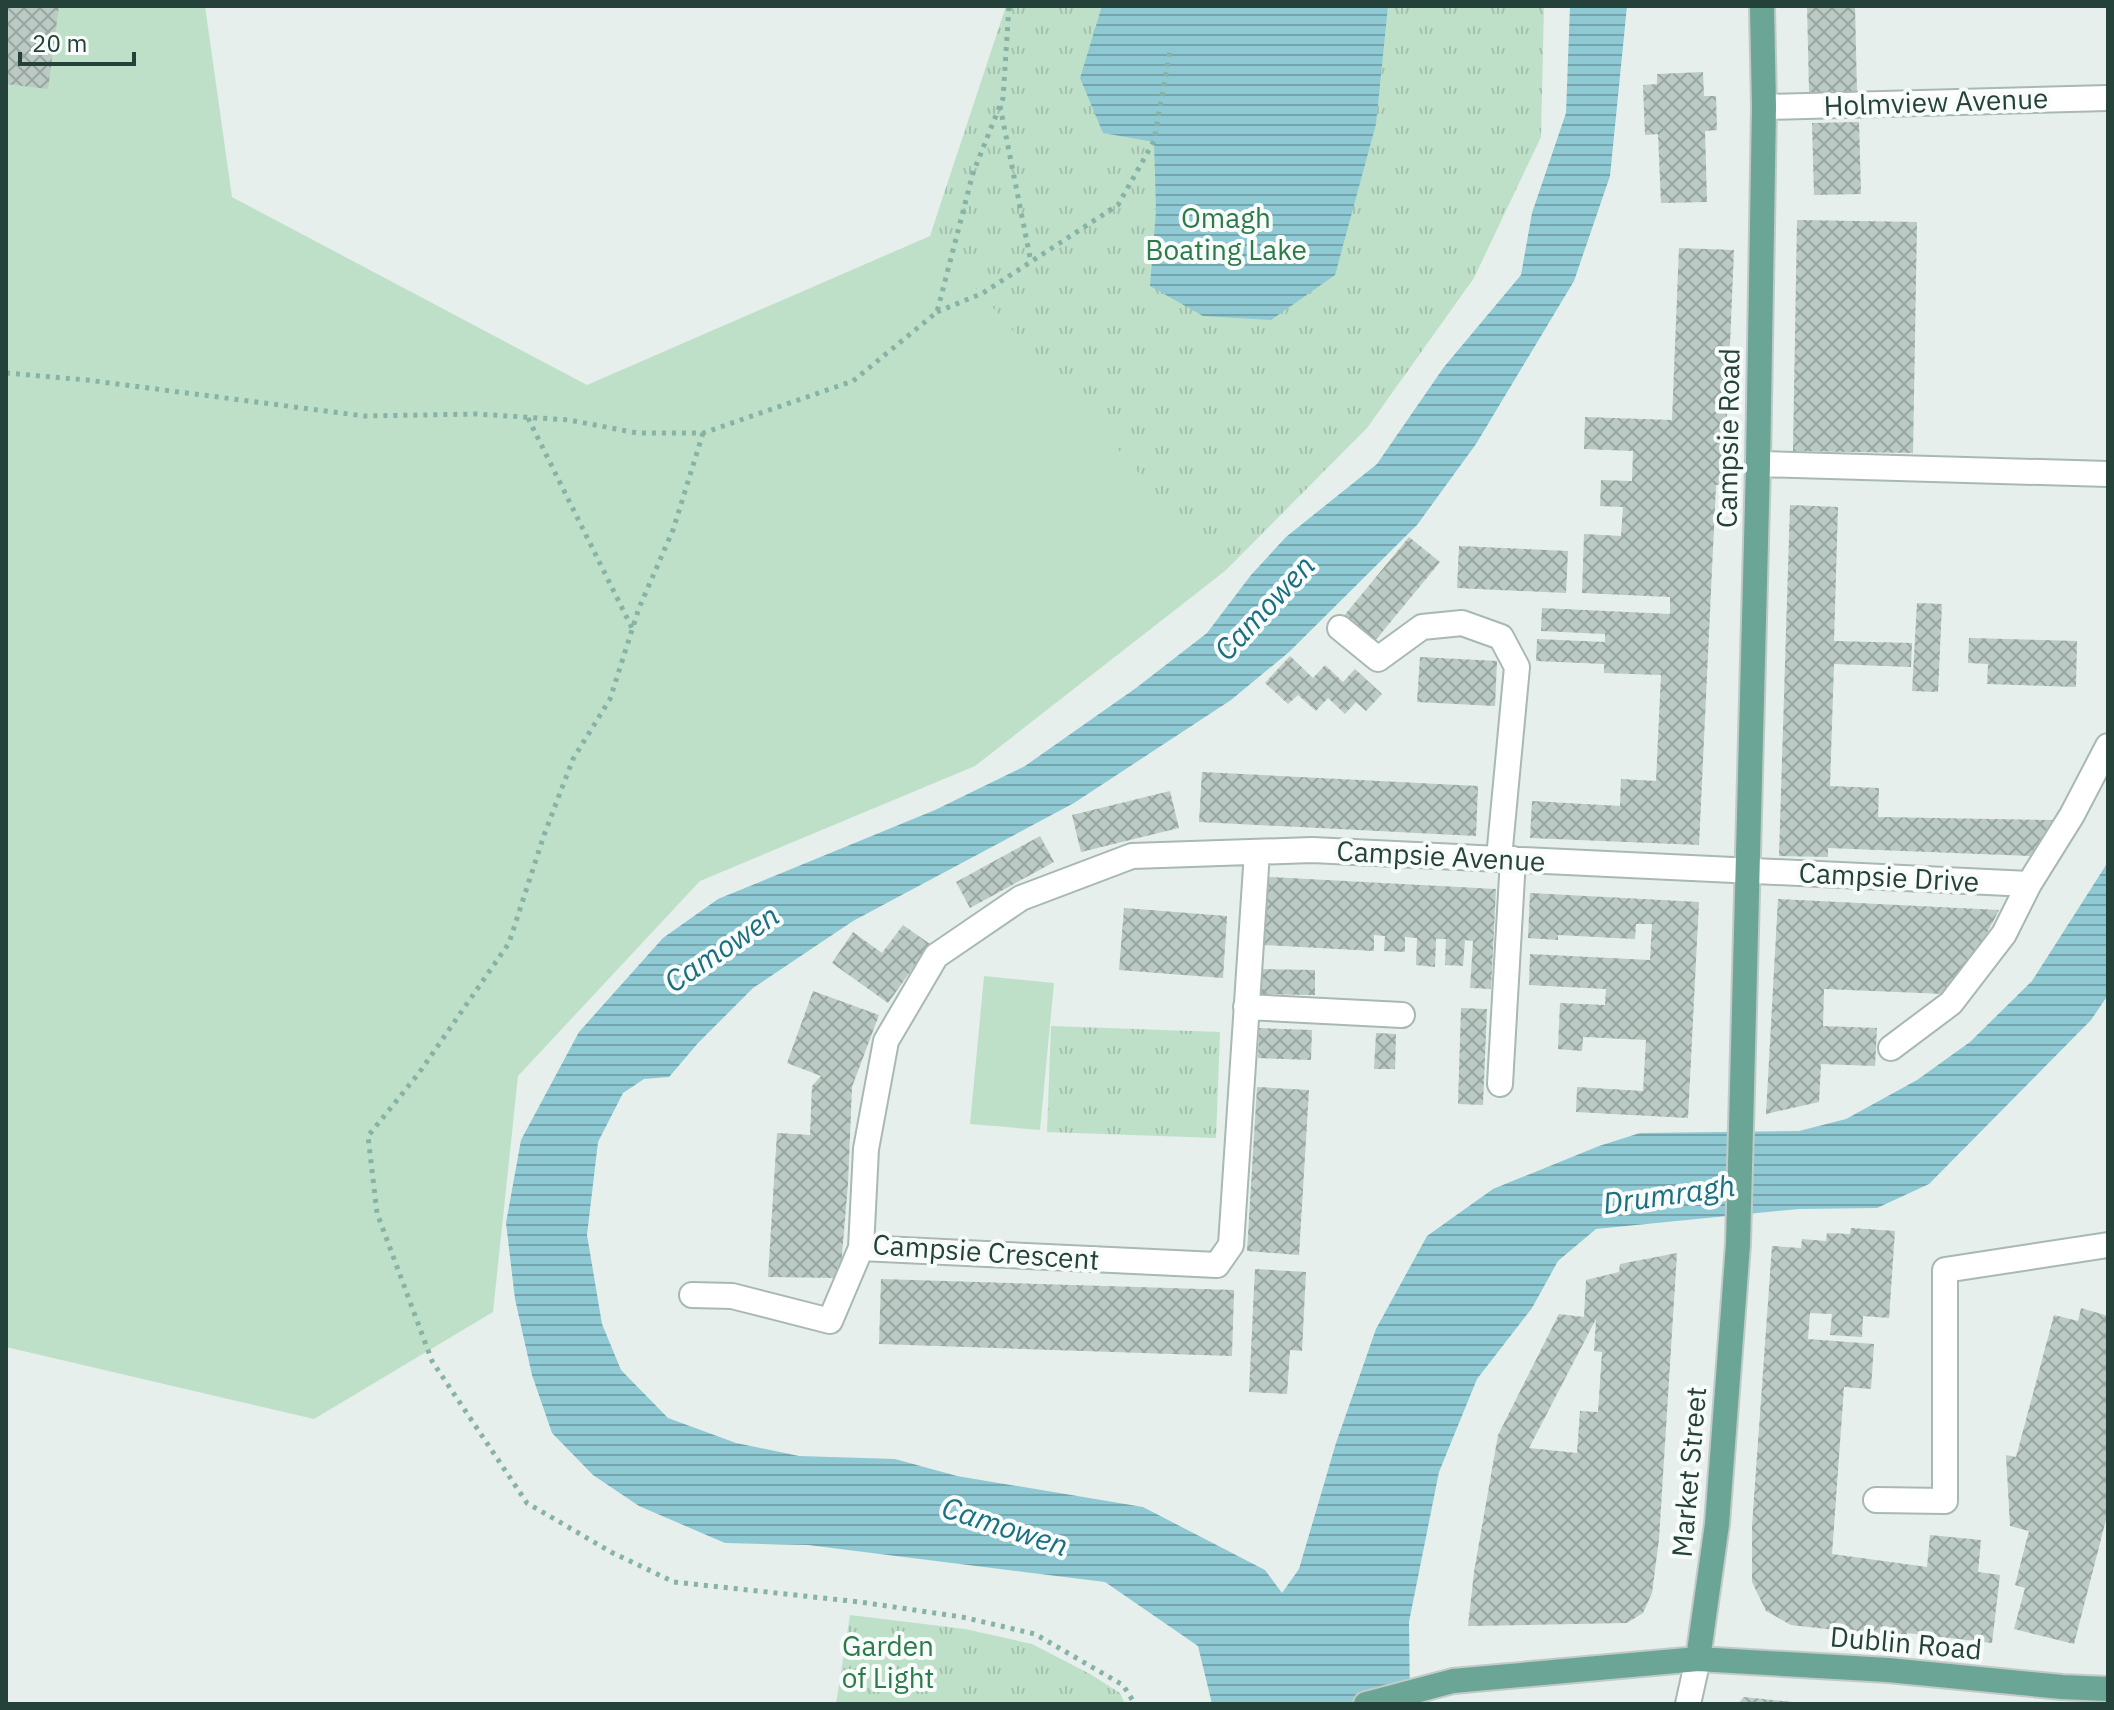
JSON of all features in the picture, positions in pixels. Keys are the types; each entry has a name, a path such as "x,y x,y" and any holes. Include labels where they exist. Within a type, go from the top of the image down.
{"main road":[{"name":"Campsie Road","path":"1740,1104 1749,870 1758,464 1764,107 1762,6"},
{"name":"Market Street","path":"1698,1659 1717,1524 1738,1244 1740,1104"},
{"name":"Dublin Road","path":"1366,1704 1453,1681 1698,1659 1888,1670 2104,1694"}],"street":[{"name":"Holmview Avenue","path":"1764,107 2108,98"},
{"path":"1758,464 2108,474"},
{"path":"1340,628 1378,659 1422,627 1462,623 1501,637 1517,667 1506,859 1500,1084"},
{"path":"1891,1048 1951,1003 2004,934 2108,746"},
{"name":"Campsie Avenue","path":"1132,856 1312,850 1749,870"},
{"name":"Campsie Crescent","path":"1132,856 1021,898 936,956 886,1041 866,1149 861,1248 1217,1265 1231,1245 1257,852"},
{"name":"Campsie Drive","path":"1749,870 2029,884"},
{"path":"1246,1007 1402,1015"},
{"path":"1876,1500 1945,1501 1945,1270 2108,1245"},
{"path":"692,1295 732,1296 830,1321 861,1248"},
{"name":"Market Street","path":"1688,1704 1698,1659"}],"path":[{"path":"937,312 973,173 1003,98 1009,6"},
{"path":"6,373 87,380 205,398 364,416 477,414 569,420 637,433 703,433 853,381 937,312 983,293 1118,205 1154,141 1170,51"},
{"path":"1000,104 1031,262"},
{"path":"527,417 632,629"},
{"path":"703,433 673,530 632,629 610,699 573,759 544,835 509,943 419,1073 368,1136 377,1213 432,1361 527,1503 611,1552 674,1582 860,1602 962,1617 1035,1634 1123,1685 1135,1704"}],"green space":[{"path":"6,6 205,6 232,197 587,385 930,236 1225,571 975,766 700,881 518,1076 493,1312 314,1419 6,1347"},
{"name":"Omagh Boating Lake","path":"1006,6 1544,6 1541,137 1474,278 1367,428 1225,571 1161,507 930,236"},
{"path":"984,976 1054,983 1040,1130 970,1124"},
{"path":"1051,1026 1220,1032 1216,1138 1047,1132"},
{"name":"Garden of Light","path":"850,1615 965,1629 1032,1644 1120,1693 1125,1704 836,1704"}],"water":[{"path":"1102,6 1388,6 1376,124 1335,275 1271,320 1203,316 1150,286 1156,211 1154,142 1103,133 1080,78"},
{"path":"1570,6 1627,6 1610,176 1574,281 1476,444 1417,525 1289,652 1231,700 1074,803 853,921 753,988 669,1077 644,1079 623,1093 598,1142 587,1235 602,1324 621,1370 668,1418 736,1443 799,1456 895,1459 957,1476 1143,1507 1265,1570 1282,1593 1299,1569 1336,1443 1376,1329 1427,1236 1493,1189 1599,1146 1640,1133 1799,1131 1846,1119 1917,1080 1970,1042 2032,981 2108,862 2108,995 2091,1020 1929,1184 1877,1208 1799,1209 1596,1229 1558,1261 1532,1308 1477,1379 1439,1472 1409,1622 1410,1704 1212,1704 1198,1646 1105,1582 808,1545 725,1543 639,1506 593,1475 552,1433 532,1375 515,1299 506,1223 521,1140 579,1032 663,938 718,899 935,810 1025,766 1136,688 1207,633 1251,575 1286,537 1377,464 1444,367 1521,275 1532,213 1566,113"}],"building":[{"path":"6,6 59,6 48,89 6,84"},
{"path":"1807,6 1855,6 1857,92 1809,92"},
{"path":"1703,72 1704,96 1716,96 1717,130 1705,131 1707,202 1661,203 1658,134 1645,135 1643,85 1657,84 1657,74"},
{"path":"1859,122 1861,194 1814,195 1812,123"},
{"path":"1797,220 1917,222 1913,453 1793,451"},
{"path":"1679,248 1734,250 1724,485 1716,485 1699,845 1530,838 1532,801 1620,806 1621,779 1656,781 1661,675 1604,673 1604,664 1536,661 1537,639 1605,642 1605,634 1541,631 1542,608 1670,614 1670,597 1582,593 1584,534 1621,536 1623,507 1600,506 1601,480 1632,481 1633,451 1584,449 1585,417 1672,420"},
{"path":"1790,505 1838,507 1834,641 1912,643 1911,667 1834,664 1830,786 1879,788 1878,817 2053,820 2030,856 1828,848 1828,857 1779,856"},
{"path":"1409,537 1440,562 1374,642 1343,617"},
{"path":"1459,546 1568,551 1566,593 1457,588"},
{"path":"1917,603 1942,604 1938,692 1912,691"},
{"path":"1969,638 2077,641 2076,687 1987,684 1988,664 1968,663"},
{"path":"1290,656 1313,678 1325,665 1343,682 1355,669 1382,694 1366,711 1356,702 1345,714 1328,698 1316,711 1298,695 1288,704 1265,683"},
{"path":"1420,657 1497,661 1495,706 1417,702"},
{"path":"1202,772 1478,786 1476,836 1199,822"},
{"path":"1170,791 1179,828 1081,852 1072,815"},
{"path":"1040,836 1054,862 970,908 956,882"},
{"path":"1268,877 1496,889 1491,989 1470,988 1473,941 1465,940 1463,966 1445,965 1446,939 1436,939 1435,967 1416,965 1417,938 1405,937 1405,952 1384,951 1385,936 1374,935 1374,951 1264,945"},
{"path":"1530,893 1699,902 1688,1118 1576,1112 1577,1087 1643,1091 1646,1040 1583,1037 1582,1051 1558,1049 1560,1003 1605,1005 1606,989 1529,985 1530,954 1650,960 1652,924 1636,924 1635,939 1558,935 1558,940 1528,938"},
{"path":"1778,899 1999,910 1975,956 1945,994 1824,989 1823,1026 1877,1028 1875,1066 1821,1064 1819,1102 1766,1114"},
{"path":"1124,908 1227,916 1223,978 1119,970"},
{"path":"903,925 930,944 888,1003 832,963 853,932 882,953"},
{"path":"1259,969 1315,970 1315,995 1258,994"},
{"path":"813,991 879,1015 852,1087 840,1278 768,1277 777,1133 810,1135 812,1086 821,1076 787,1063"},
{"path":"1461,1008 1487,1009 1483,1105 1458,1104"},
{"path":"1259,1028 1312,1030 1311,1060 1258,1058"},
{"path":"1376,1033 1396,1034 1395,1069 1374,1069"},
{"path":"1257,1087 1309,1090 1299,1255 1247,1251"},
{"path":"1851,1228 1895,1231 1889,1318 1863,1316 1862,1337 1830,1335 1832,1314 1810,1313 1808,1339 1874,1344 1871,1389 1844,1387 1832,1554 1927,1567 1930,1535 1981,1540 1978,1572 2000,1575 1992,1643 1907,1633 1907,1638 1791,1625 1766,1611 1752,1582 1752,1526 1772,1246 1801,1248 1802,1239 1826,1241 1827,1233 1850,1234"},
{"path":"1677,1253 1659,1539 1652,1593 1643,1613 1627,1623 1468,1626 1474,1572 1498,1435 1559,1314 1584,1317 1586,1280 1619,1272 1620,1264","holes":["1596,1319 1594,1351 1602,1352 1598,1412 1580,1411 1577,1453 1529,1448"]},
{"path":"1255,1269 1306,1272 1302,1351 1290,1350 1287,1394 1249,1392"},
{"path":"881,1279 1234,1290 1232,1356 879,1344"},
{"path":"2081,1308 2108,1316 2108,1512 2074,1644 2014,1629 2025,1588 2015,1585 2029,1531 2010,1526 2006,1455 2016,1457 2054,1315 2078,1321"},
{"path":"1744,1697 1793,1702 1793,1704 1738,1704"}],"water label":[{"name":"Camowen","path":"1265,608"},
{"name":"Camowen","path":"722,949"},
{"name":"Drumragh","path":"1669,1195"},
{"name":"Camowen","path":"1005,1527"}]}
